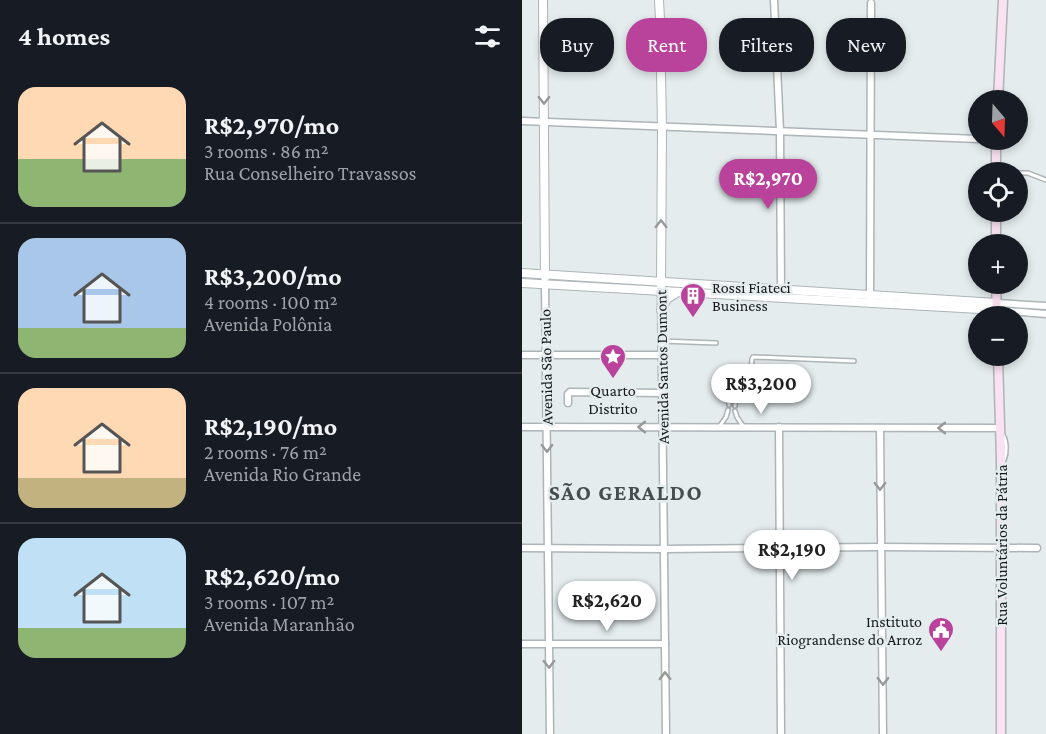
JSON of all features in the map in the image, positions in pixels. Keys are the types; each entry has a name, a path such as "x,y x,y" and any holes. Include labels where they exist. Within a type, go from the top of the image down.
{"main road":[{"path":"998,90 1003,0"},
{"name":"Rua Voluntários da Pátria","path":"998,366 1001,734"}],"street":[{"name":"Avenida São Paulo","path":"543,0 550,734"},
{"name":"Avenida Santos Dumont","path":"659,0 666,734"},
{"path":"774,0 780,131 781,294"},
{"path":"870,295 871,3"},
{"path":"522,121 968,139"},
{"path":"522,273 661,286 968,308"},
{"path":"522,283 661,286 678,292 870,295 968,307"},
{"path":"661,310 667,299 678,292"},
{"path":"1028,307 1046,306"},
{"path":"1028,313 1046,314"},
{"path":"522,355 662,355"},
{"path":"568,403 570,392 662,393"},
{"path":"662,413 668,421 678,427"},
{"path":"522,427 1000,429"},
{"path":"779,427 781,734"},
{"path":"879,428 884,734"},
{"path":"522,548 1037,548"},
{"path":"522,644 665,644"}],"lane":[{"path":"1028,173 1046,180"},
{"path":"661,341 716,343"},
{"path":"750,382 753,357 854,361"},
{"path":"729,405 730,378 734,378 737,379 735,406"},
{"path":"719,427 728,410"},
{"path":"735,411 744,427"},
{"path":"726,417 737,417"}],"place":[{"name":"Rossi Fiateci Business","path":"693,319"},
{"name":"Quarto Distrito","path":"613,380"},
{"name":"Instituto Riograndense do Arroz","path":"941,653"}],"district":[{"name":"SÃO GERALDO","path":"626,492"}]}
